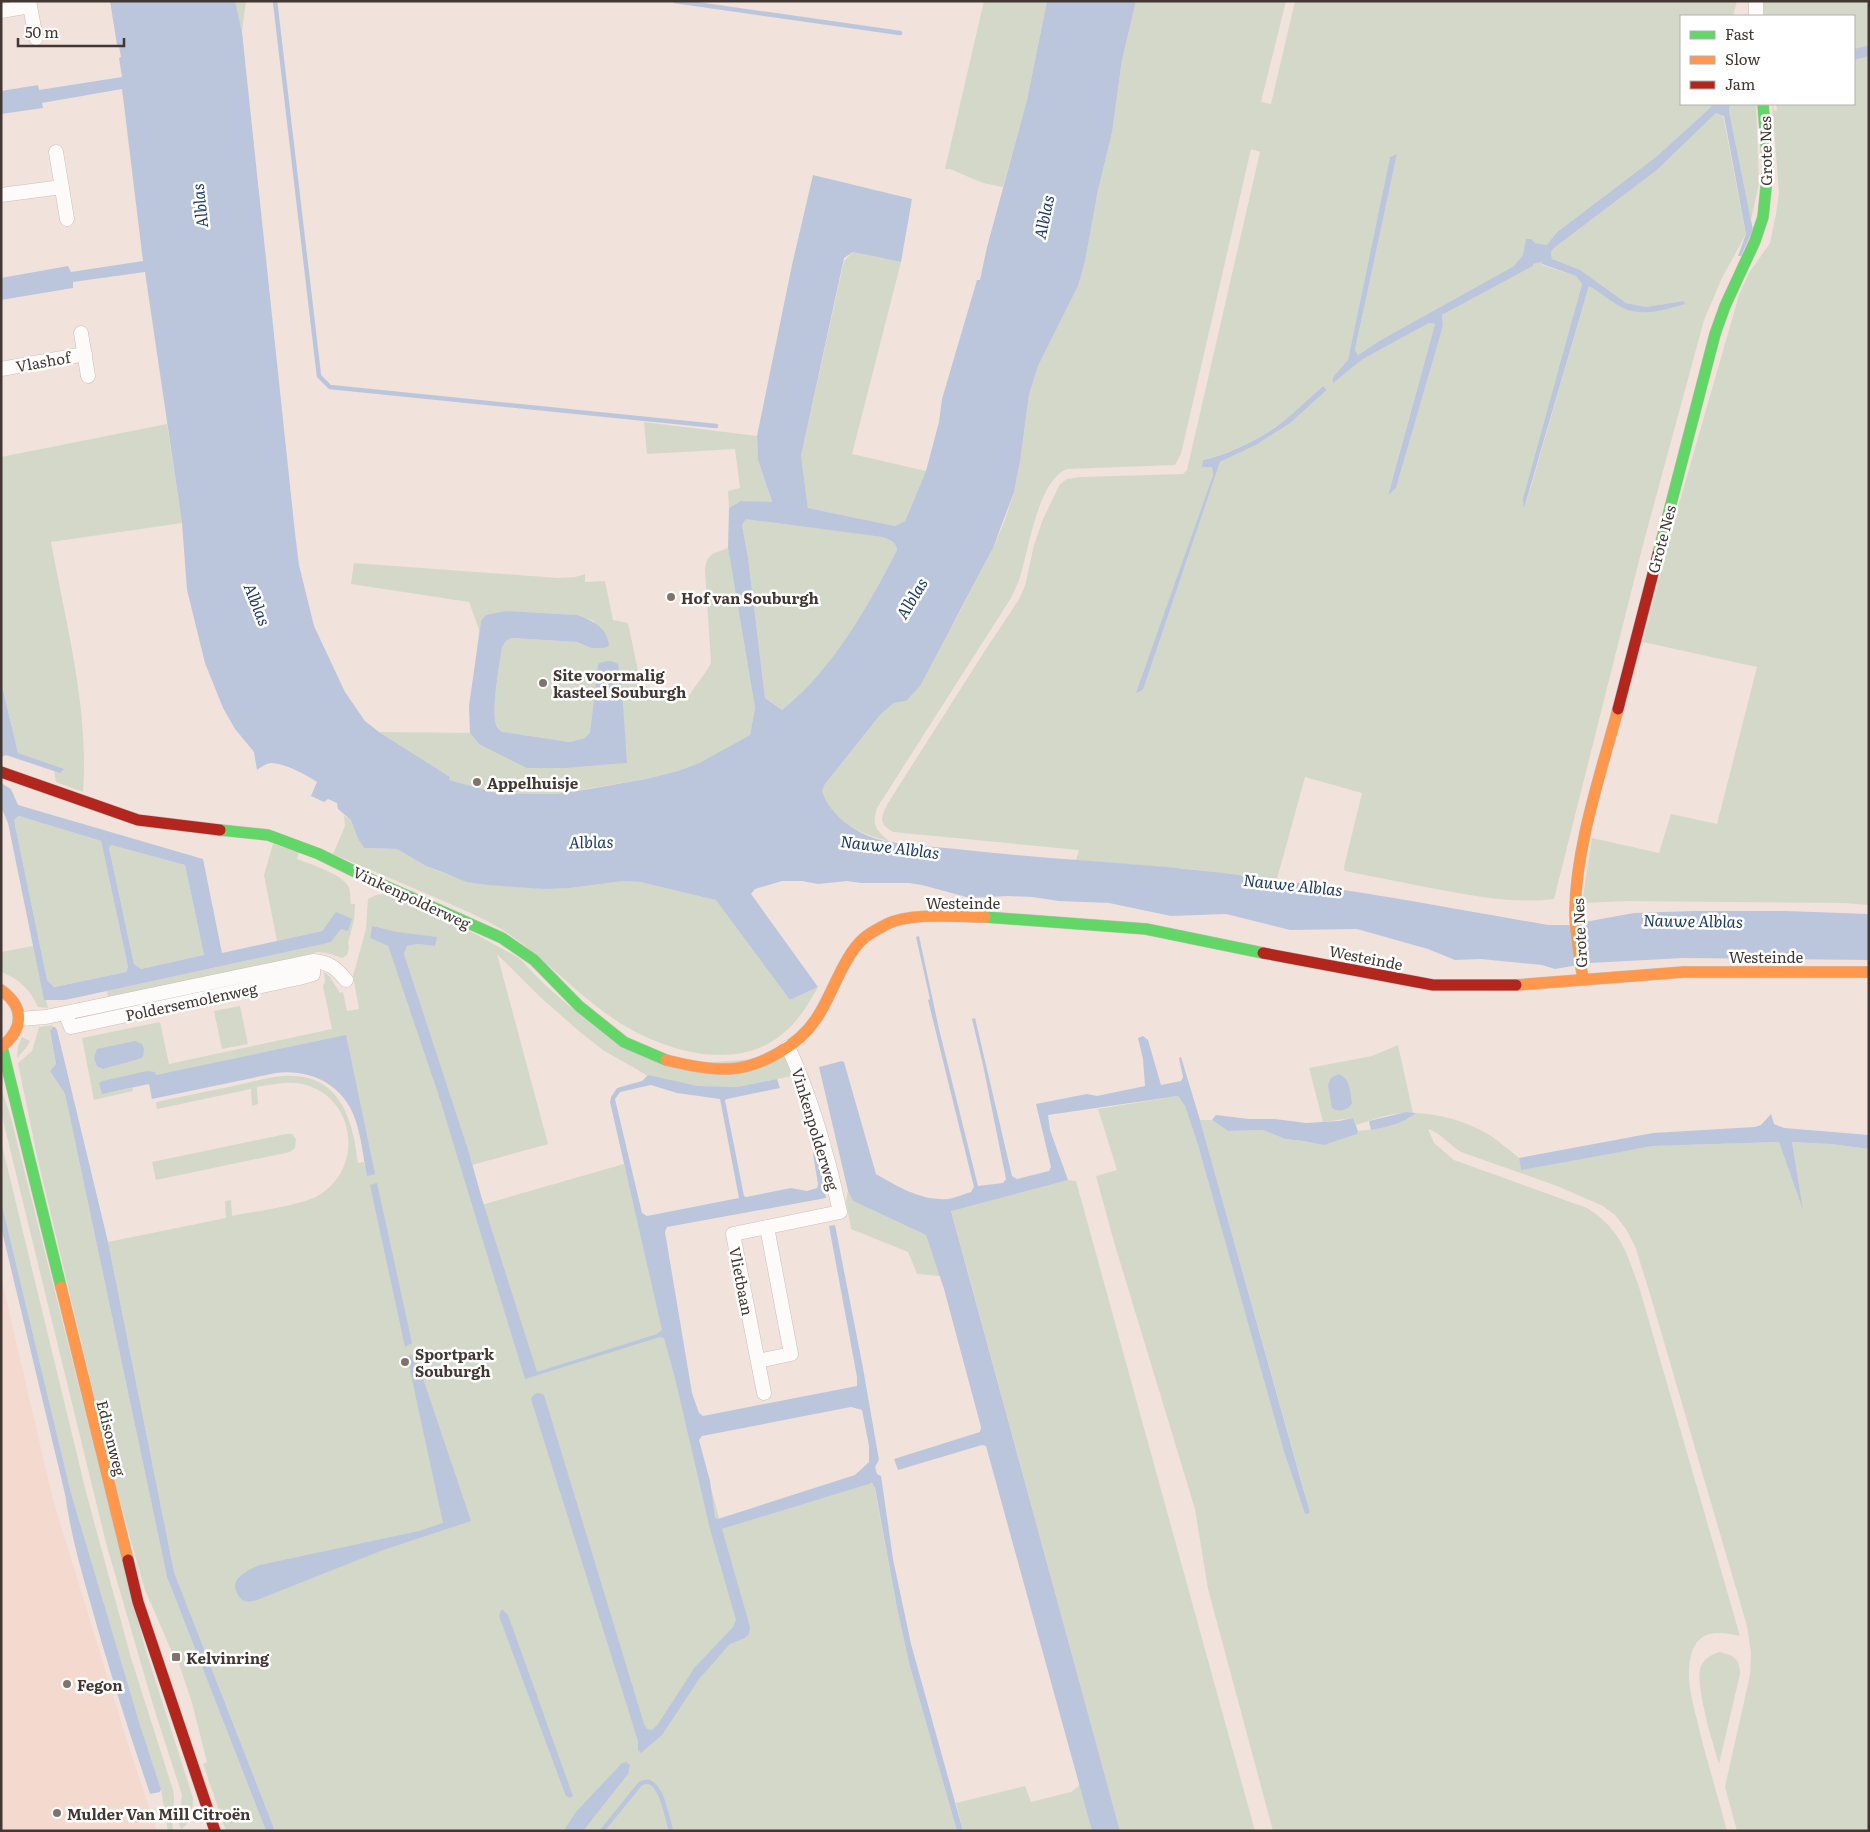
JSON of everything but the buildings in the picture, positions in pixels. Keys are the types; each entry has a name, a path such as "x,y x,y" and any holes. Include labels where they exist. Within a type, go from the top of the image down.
{"street":[{"path":"1756,1 1756,15"},
{"path":"1,11 30,4 36,38"},
{"name":"Grote Nes","path":"1582,976 1576,918 1579,873 1585,834 1715,334 1726,303 1750,255 1759,231 1765,206 1767,174 1767,140 1763,105"},
{"path":"56,152 67,219"},
{"path":"1,196 62,187"},
{"name":"Vlashof","path":"81,332 88,376"},
{"name":"Vlashof","path":"1,369 85,354"},
{"name":"Vinkenpolderweg","path":"1,772 138,820 268,836 319,854 372,880 502,938 534,960 579,1006 624,1042 667,1060 700,1067 731,1069 770,1058 795,1042 816,1020 855,948 865,937"},
{"name":"Westeinde","path":"865,937 889,923 918,917 998,917 1146,929 1385,977 1433,984 1505,986 1582,976 1684,972 1869,972"},
{"name":"Poldersemolenweg","path":"20,1019 65,1012 71,1027 299,978 313,974 313,961 324,961 334,966 346,980"},
{"path":"1,990 15,1002 20,1019 15,1036 2,1047"},
{"name":"Edisonweg","path":"2,1047 138,1602 215,1831"},
{"name":"Vinkenpolderweg","path":"788,1047 803,1079 840,1212"},
{"name":"Vlietbaan","path":"764,1393 733,1234 840,1212"},
{"path":"758,1361 791,1354 767,1227"}],"shaded area":[{"path":"1,1277 52,1496 126,1738 157,1831 1,1831"}],"green space":[{"path":"235,1 246,1 242,32 235,3"},
{"path":"984,1 1047,1 1027,100 1003,187 983,183 950,169 945,169"},
{"path":"1136,1 1286,1 1261,102 1271,104 1295,1 1737,1 1733,15 1680,15 1680,105 1712,105 1711,107 1657,156 1556,233 1547,245 1535,243 1514,266 1379,341 1358,355 1355,350 1397,154 1390,157 1348,361 1333,377 1334,382 1363,359 1429,323 1435,324 1388,494 1396,488 1443,326 1442,315 1533,266 1533,264 1542,262 1542,265 1576,276 1582,283 1525,507 1589,286 1622,307 1637,312 1683,301 1646,307 1626,303 1552,259 1551,252 1657,170 1716,113 1723,115 1746,234 1722,278 1704,320 1644,541 1554,899 1524,901 1480,897 1345,871 1344,867 1362,793 1305,777 1277,879 1188,869 1076,860 1079,850 893,832 883,823 884,812 888,803 1018,601 1025,586 1034,545 1043,519 1060,484 1067,479 1081,477 1183,474 1187,470 1260,152 1251,149 1181,454 1175,465 1067,469 1057,476 1042,501 1031,533 1020,577 1011,598 877,808 876,827 889,841 868,835 848,825 832,810 826,801 822,791 825,784 880,715 894,703 906,701 957,617 993,548 1005,520 1014,492 1020,462 1029,395 1038,366 1078,286 1085,262 1098,190 1112,133 1122,60","holes":["1322,386 1327,390 1289,424 1256,445 1220,462 1143,690 1137,692 1213,475 1212,467 1203,460 1233,450 1254,440 1292,415"]},
{"path":"1763,1 1869,1 1869,45 1855,49 1855,15 1764,15"},
{"path":"1869,56 1869,905 1845,903 1628,901 1582,903 1592,838 1659,853 1671,814 1717,824 1757,667 1643,642 1677,511 1739,295 1749,273 1770,243 1779,193 1772,105 1774,110 1777,111 1776,105 1855,105 1855,60"},
{"path":"1730,105 1756,105 1759,183 1751,220 1729,111"},
{"path":"853,252 901,262 852,454 926,471 905,521 895,526 808,508 801,456 844,261"},
{"path":"644,422 757,436 758,460 772,503 741,501 729,508 728,491 740,488 735,449 647,454"},
{"path":"167,424 182,523 51,542 75,666 83,729 83,792 56,782 54,771 60,773 18,753 1,680 1,457"},
{"path":"747,518 882,537 894,543 897,550 862,615 834,656 801,693 782,710 765,698 748,557 742,525"},
{"path":"728,548 755,708 750,735 699,763 678,771 646,779 555,794 497,793 449,780 450,777 379,732 470,733 479,744 489,748 567,768 626,763 598,664 590,732 585,738 570,742 503,732 497,726 495,719 495,699 502,647 506,641 510,638 577,642 591,648 594,621 577,615 506,611 481,621 480,632 469,602 351,584 354,563 558,578 575,577 585,574 585,582 605,581 613,620 628,623 641,685 689,696 711,663 705,570 707,560 712,554"},
{"path":"19,816 101,841 128,967 126,972 53,987 47,980 14,820"},
{"path":"344,816 351,819 358,839 364,848 397,849 426,866 466,882 570,888 623,881 640,882 717,900 790,1000 818,987 792,1025 781,1035 761,1047 740,1053 717,1055 693,1052 670,1046 648,1038 608,1015 522,943 494,925 448,903 333,854 345,826"},
{"path":"273,844 299,852 297,859 326,870 346,883 350,890 351,904 355,904 347,955 342,958 318,952 285,960 285,962 109,999 107,991 331,942 341,929 336,913 322,931 277,941 264,875"},
{"path":"111,845 185,865 204,955 141,969 134,964 109,848"},
{"name":"Sportpark Souburgh","path":"385,894 455,923 519,958 569,1006 669,1065 785,1057 792,1076 737,1087 698,1086 648,1076 603,1050 580,1032 540,997 497,954 548,1144 472,1165 404,954 407,946 418,944 435,946 397,932 372,927 370,938 388,946 478,1206 624,1164 722,1529 870,1483 874,1485 909,1663 957,1831 275,1831 174,1572 108,1242 226,1218 225,1201 231,1200 232,1216 278,1208 313,1198 321,1194 334,1182 343,1167 348,1151 348,1135 344,1119 335,1104 323,1093 306,1085 288,1083 257,1087 258,1104 252,1106 251,1089 157,1109 156,1102 266,1078 283,1076 302,1077 318,1082 330,1090 340,1101 352,1130 358,1163 364,1162 367,1175 346,1036 102,1094 132,1088 133,1091 94,1100 82,1038 160,1022 169,1064 332,1029 323,986 325,982 324,972 330,977 340,993 343,992 347,1011 359,1009 353,976 366,929 368,899 376,895"},
{"path":"33,946 44,999 48,1008 38,1007 32,995 24,986 14,978 1,972 1,952"},
{"path":"240,1006 248,1044 222,1049 214,1011"},
{"path":"52,1025 53,1027 50,1032 56,1064 50,1071 65,1094 167,1577 266,1831 226,1831 203,1764 207,1762 192,1703 175,1652 172,1652 145,1590 116,1488 37,1156 18,1063 32,1051 39,1027"},
{"path":"22,1037 30,1041 17,1058 18,1046"},
{"path":"1398,1045 1413,1113 1391,1114 1356,1125 1353,1118 1323,1122 1309,1068 1372,1056"},
{"path":"1,1088 10,1114 145,1648 193,1798 190,1819 181,1829 179,1824 182,1795 153,1705 106,1543 1,1112"},
{"path":"1178,1096 1185,1106 1198,1145 1284,1452 1305,1514 1305,1494 1200,1120 1212,1120 1228,1131 1263,1130 1285,1139 1324,1145 1356,1134 1358,1131 1396,1124 1416,1113 1434,1115 1453,1119 1480,1129 1519,1158 1521,1169 1653,1146 1779,1142 1802,1206 1792,1142 1869,1149 1869,1831 1737,1831 1725,1787 1750,1675 1751,1653 1747,1626 1650,1294 1635,1246 1626,1229 1615,1215 1603,1206 1557,1186 1461,1152 1437,1133 1428,1129 1434,1143 1454,1160 1587,1208 1599,1216 1616,1234 1627,1254 1640,1290 1740,1636 1719,1633 1704,1636 1694,1647 1689,1666 1692,1701 1727,1831 1273,1831 1208,1589 1195,1509 1114,1242 1096,1176 1117,1170 1098,1109"},
{"path":"292,1134 296,1139 295,1148 290,1152 156,1180 152,1162"},
{"path":"1,1141 86,1492 131,1658 173,1790 173,1831 168,1831 161,1789 71,1493 1,1201"},
{"path":"1068,1180 1076,1181 1255,1831 1120,1831 951,1210"},
{"path":"848,1191 853,1201 926,1235 940,1276 917,1274 908,1252 851,1229 846,1201"},
{"path":"1719,1652 1735,1658 1739,1664 1740,1674 1719,1764 1705,1714 1700,1674 1704,1661"},
{"path":"1080,1785 1092,1831 963,1831 956,1803 1025,1786 1031,1802 1071,1792"}],"water":[{"path":"110,1 235,1 242,32 299,565 314,626 345,692 365,721 450,777 449,780 497,793 555,794 646,779 678,771 699,763 750,735 755,708 728,548 729,508 741,501 772,502 758,460 757,436 792,265 813,175 912,199 901,262 853,252 844,258 801,456 808,508 895,526 905,521 926,471 939,422 942,399 977,280 980,280 987,247 1027,100 1047,1 1136,1 1122,60 1112,133 1098,190 1085,262 1078,286 1038,366 1029,395 1014,492 993,548 920,686 906,701 894,703 880,715 825,784 822,791 831,808 844,821 860,832 877,839 896,843 1167,867 1263,878 1358,892 1548,925 1568,925 1634,913 1786,911 1869,914 1869,960 1683,958 1590,963 1555,969 1542,965 1481,959 1455,960 1428,949 1357,929 1290,930 1226,914 1171,916 1109,903 1008,896 970,898 909,883 861,883 847,881 818,884 802,881 782,881 755,889 751,894 818,987 790,1000 716,900 640,882 623,881 570,888 544,889 466,882 426,866 397,849 364,848 358,839 351,820 338,809 337,803 328,799 324,802 311,796 317,782 283,765 272,763 264,765 257,770 254,752 235,729 223,708 205,663 187,590 182,523 145,272 73,282 73,288 1,300 1,278 68,266 71,272 143,261 122,89 42,103 43,108 1,114 1,91 38,85 39,90 122,77 119,58 121,57 119,46 117,45","holes":["746,519 882,537 894,543 897,550 874,593 848,636 833,656 817,676 782,710 765,698 748,557 742,525"]},
{"path":"1869,45 1869,56 1855,60 1855,49"},
{"path":"1712,105 1730,105 1729,111 1753,230 1741,256 1738,256 1746,234 1724,116 1716,113 1657,170 1551,252 1552,259 1580,270 1626,303 1646,307 1683,301 1685,304 1652,312 1636,312 1619,306 1589,286 1524,508 1523,499 1582,284 1576,276 1542,264 1542,262 1533,264 1533,266 1442,315 1443,326 1396,488 1388,495 1435,324 1429,323 1363,359 1333,383 1333,377 1348,360 1390,157 1397,154 1355,350 1358,355 1379,341 1514,266 1523,255 1526,239 1547,245 1556,233 1657,156"},
{"path":"1323,386 1327,390 1289,424 1256,445 1220,462 1143,690 1136,693 1213,475 1212,467 1202,467 1203,460 1233,450 1273,429 1287,419"},
{"path":"506,611 577,615 588,619 598,626 606,634 609,646 591,648 577,642 511,638 506,641 502,647 496,688 495,720 497,727 503,732 570,742 585,738 590,732 598,664 613,661 618,664 622,690 627,763 567,768 527,768 479,744 470,733 469,706 481,621 486,615"},
{"path":"1,681 18,753 64,769 60,773 6,755 1,757"},
{"path":"1,783 11,789 18,805 203,859 222,953 322,931 336,912 352,919 348,931 341,929 331,942 323,944 65,1000 44,1000 8,823 1,807","holes":["19,816 101,841 128,967 126,972 54,987 47,980 14,820","111,845 185,865 204,955 141,969 134,964 109,848"]},
{"path":"372,926 397,932 437,937 435,946 418,944 407,946 404,954 469,1153 537,1372 657,1334 662,1330 610,1102 617,1088 642,1081 648,1075 698,1086 737,1087 777,1079 780,1088 725,1100 744,1196 791,1188 807,1191 817,1188 813,1154 817,1152 826,1198 667,1227 665,1232 692,1393 699,1413 703,1416 857,1386 857,1377 829,1226 835,1225 879,1460 875,1467 877,1474 881,1476 893,1559 911,1644 963,1831 957,1831 909,1663 875,1488 872,1483 722,1529 750,1627 749,1634 745,1638 730,1644 699,1679 662,1735 641,1753 638,1750 638,1741 531,1399 537,1393 544,1395 644,1724 647,1729 652,1730 658,1724 695,1667 733,1627 736,1620 710,1529 664,1338 660,1337 525,1379 438,1093 388,946 370,938","holes":["651,1085 677,1093 720,1099 739,1198 647,1216 642,1213 615,1099 620,1092","851,1407 862,1410 869,1446 869,1462 855,1475 718,1519 715,1518 710,1481 699,1440 702,1436"]},
{"path":"919,936 939,1029 978,1186 1003,1183 1006,1179 972,1019 975,1018 1012,1176 1017,1179 1049,1171 1051,1167 1036,1104 1087,1094 1097,1096 1145,1086 1143,1059 1138,1038 1143,1036 1148,1040 1161,1085 1181,1081 1183,1077 1179,1058 1181,1057 1310,1513 1305,1514 1284,1452 1198,1145 1185,1106 1178,1096 1048,1115 1050,1130 1068,1180 951,1211 1120,1831 1092,1831 986,1446 982,1445 898,1470 894,1459 980,1432 981,1427 944,1289 926,1235 853,1201 848,1191 819,1067 844,1062 876,1174 902,1188 929,1198 948,1199 971,1192 974,1187 928,1000 930,999 916,937"},
{"path":"53,1027 57,1030 108,1242 174,1572 275,1831 266,1831 167,1577 65,1094 50,1071 56,1064 50,1031"},
{"path":"346,1035 375,1174 367,1176 358,1130 348,1105 332,1087 312,1076 288,1072 276,1073 152,1099 149,1084 102,1094 99,1083 147,1071 155,1072 156,1075"},
{"path":"135,1041 142,1044 144,1049 143,1057 103,1069 97,1066 94,1058 97,1049"},
{"path":"1338,1074 1348,1082 1352,1103 1343,1110 1332,1108 1328,1085 1331,1078"},
{"path":"1406,1112 1416,1113 1400,1122 1371,1130 1369,1121"},
{"path":"1771,1114 1774,1124 1784,1128 1869,1135 1869,1149 1792,1142 1803,1210 1779,1142 1653,1146 1521,1170 1519,1158 1653,1133 1755,1127 1761,1125"},
{"path":"1216,1115 1306,1123 1339,1121 1353,1118 1358,1131 1357,1134 1324,1145 1285,1139 1263,1130 1228,1131 1212,1120"},
{"path":"377,1183 412,1343 405,1347 370,1185"},
{"path":"1,1201 71,1493 161,1789 160,1792 150,1794 110,1672 82,1572 1,1227"},
{"path":"409,1355 416,1358 471,1521 383,1550 257,1600 248,1602 242,1600 235,1587 236,1582 248,1570 260,1565 419,1531 443,1523 408,1361"},
{"path":"501,1610 508,1615 573,1796 570,1798 566,1796 564,1791 499,1616"},
{"path":"626,1762 630,1765 628,1774 583,1831 564,1831 575,1813 622,1763"}],"waterway":[{"path":"275,1 319,376 330,387 716,426"},
{"path":"675,1 900,33"},
{"path":"602,1831 640,1784 647,1782 653,1784 662,1798 671,1831"}],"traffic: fast":[{"path":"1658,554 1715,334 1725,306 1755,241 1763,217 1768,168 1763,105"},
{"path":"220,830 268,835 319,854 372,880 502,938 534,960 579,1006 624,1042 666,1060"},
{"path":"985,917 1146,929 1263,953"},
{"path":"2,1047 61,1287"}],"traffic: slow":[{"path":"1583,980 1576,928 1576,886 1590,809 1618,709"},
{"path":"666,1060 698,1067 730,1069 754,1064 766,1059 789,1046 809,1029 822,1010 850,955 864,938 870,934 887,924 909,918 935,916 985,917"},
{"path":"1516,985 1684,972 1869,972"},
{"path":"1,990 14,1004 19,1018 14,1033 1,1047"},
{"path":"61,1287 128,1560"}],"traffic: jam":[{"path":"1618,709 1658,554"},
{"path":"1,772 138,820 220,830"},
{"path":"1263,953 1433,985 1516,985"},
{"path":"128,1560 138,1602 215,1831"}],"place":[{"name":"Hof van Souburgh","path":"671,597"},
{"name":"Site voormalig kasteel Souburgh","path":"543,683"},
{"name":"Appelhuisje","path":"477,782"},
{"name":"Sportpark Souburgh","path":"405,1362"},
{"name":"Kelvinring","path":"176,1657"},
{"name":"Fegon","path":"67,1684"},
{"name":"Mulder Van Mill Citroën","path":"57,1813"}],"water label":[{"name":"Alblas","path":"199,206"},
{"name":"Alblas","path":"1043,217"},
{"name":"Alblas","path":"911,598"},
{"name":"Alblas","path":"258,604"},
{"name":"Alblas","path":"591,841"},
{"name":"Nauwe Alblas","path":"890,846"},
{"name":"Nauwe Alblas","path":"1293,884"},
{"name":"Nauwe Alblas","path":"1693,920"}]}
